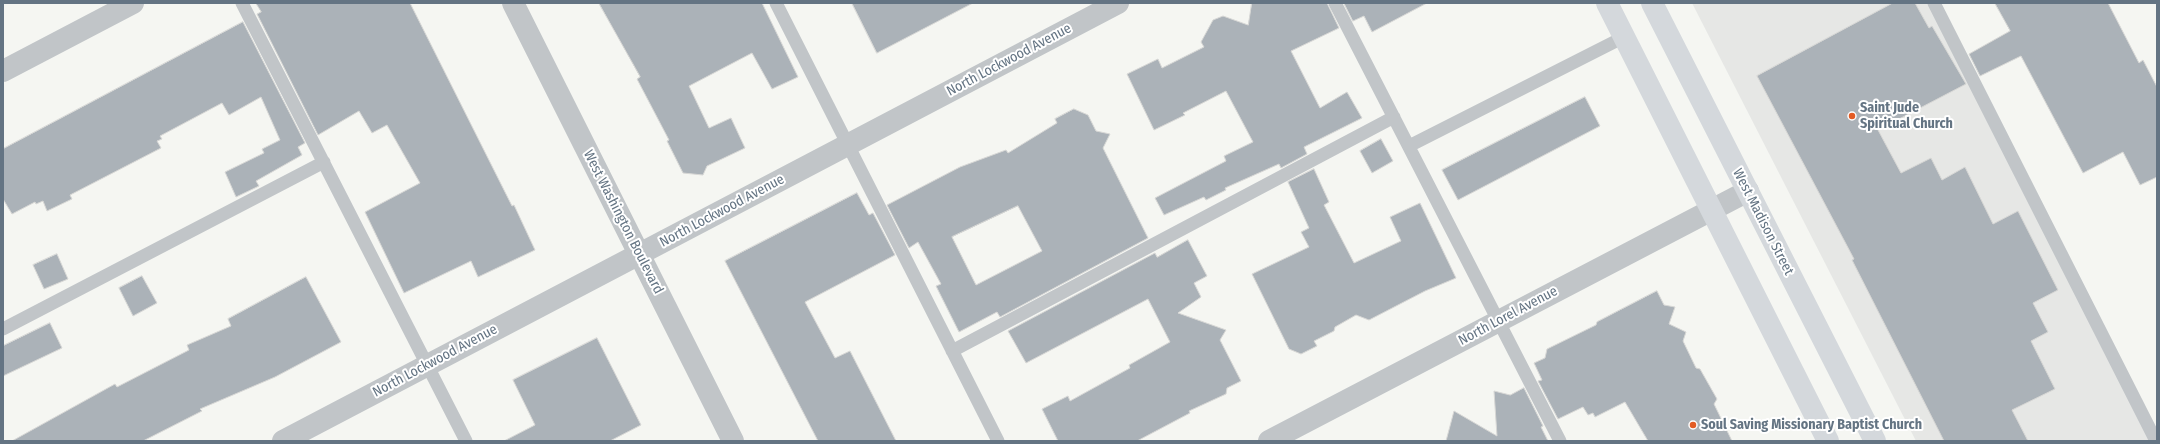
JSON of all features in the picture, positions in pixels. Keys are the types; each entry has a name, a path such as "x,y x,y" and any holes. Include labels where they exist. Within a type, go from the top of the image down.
{"main road":[{"path":"1607,3 1828,441"},
{"name":"West Madison Street","path":"1652,3 1875,441"}],"street":[{"path":"3,71 133,3"},
{"name":"West Washington Boulevard","path":"513,3 733,441"},
{"name":"North Lockwood Avenue","path":"283,441 1118,3"},
{"name":"North Lorel Avenue","path":"1269,441 1748,191"}],"lane":[{"path":"242,3 466,441"},
{"path":"776,3 998,441"},
{"path":"1335,3 1560,441"},
{"path":"1934,3 2156,441"},
{"path":"1409,146 1624,37"},
{"path":"952,351 1394,117"},
{"path":"3,329 324,162"}],"shaded area":[{"path":"1692,3 1935,3 2155,441 1916,441"}],"building":[{"path":"256,3 410,3 512,206 514,205 535,250 478,277 471,261 404,293 365,212 420,183 387,125 372,133 359,111 318,135 257,14 261,12"},
{"path":"599,3 762,3 798,77 772,89 752,53 689,86 709,128 731,118 745,148 707,166 703,175 683,173 667,141 669,140 637,79 640,77"},
{"path":"852,3 973,3 877,53"},
{"path":"1252,3 1327,3 1339,28 1291,51 1320,108 1347,92 1362,118 1304,147 1307,154 1281,168 1279,164 1225,188 1226,190 1206,200 1204,197 1164,215 1155,198 1226,161 1224,156 1253,142 1226,91 1183,113 1185,115 1154,130 1127,74 1158,59 1162,68 1204,47 1201,42 1213,20 1223,16 1248,25"},
{"path":"1344,3 1427,3 1372,32 1364,16 1353,21"},
{"path":"1893,3 1915,3 1929,28 1932,26 1966,84 1878,130 1901,173 1931,158 1942,180 1965,167 1993,224 2018,211 2058,290 2033,303 2048,332 2031,341 2055,389 2012,410 2028,441 1944,441 1852,260 1854,259 1757,76"},
{"path":"1995,3 2108,3 2139,63 2143,60 2157,87 2157,177 2140,185 2123,152 2083,173 2021,56 1980,76 1969,54 2010,31"},
{"path":"243,22 305,143 298,147 302,155 256,181 259,186 236,197 225,172 264,153 262,149 280,140 261,97 229,115 222,103 160,136 162,139 157,141 161,148 70,195 72,199 47,211 43,201 36,204 35,202 12,214 3,199 3,149"},
{"path":"1585,97 1600,126 1458,200 1442,170"},
{"path":"1074,109 1088,115 1096,131 1110,134 1103,148 1148,238 1000,317 997,312 959,332 936,286 941,284 918,242 909,248 887,205 960,167 1006,150 1008,153 1057,123 1055,119","holes":["1018,206 1042,251 976,285 952,237"]},
{"path":"1381,139 1393,161 1372,173 1360,151"},
{"path":"1314,169 1329,202 1324,205 1354,263 1401,241 1390,217 1420,203 1456,278 1425,291 1369,320 1356,315 1335,327 1334,331 1314,341 1317,346 1301,354 1289,349 1252,274 1309,247 1301,232 1309,228 1288,182"},
{"path":"857,193 869,215 873,213 895,255 805,302 835,358 850,351 896,441 818,441 725,261"},
{"path":"1188,240 1207,276 1194,283 1201,297 1178,313 1226,330 1220,340 1241,381 1227,388 1226,394 1189,411 1190,413 1137,441 1058,441 1042,409 1068,396 1070,401 1130,368 1129,365 1170,342 1148,299 1026,363 1008,331 1155,253 1157,257"},
{"path":"57,254 68,279 44,289 33,265"},
{"path":"142,276 157,303 133,316 119,288"},
{"path":"306,277 341,342 275,377 200,409 202,411 143,441 12,441 115,384 117,387 189,350 187,345 231,326 228,319"},
{"path":"1657,291 1664,305 1675,307 1669,324 1686,332 1683,341 1696,368 1700,369 1717,399 1714,404 1732,441 1648,441 1625,402 1595,417 1593,413 1588,415 1583,407 1558,419 1538,381 1542,380 1534,363 1545,358 1547,349 1596,325 1597,322"},
{"path":"50,323 62,348 3,376 3,346"},
{"path":"597,338 641,425 610,441 504,441 535,425 513,380"},
{"path":"1524,388 1543,426 1541,427 1548,441 1446,441 1454,411 1497,436 1494,391 1510,395"}],"place":[{"name":"Saint Jude Spiritual Church","path":"1852,116"},
{"name":"Soul Saving Missionary Baptist Church","path":"1693,425"}]}
